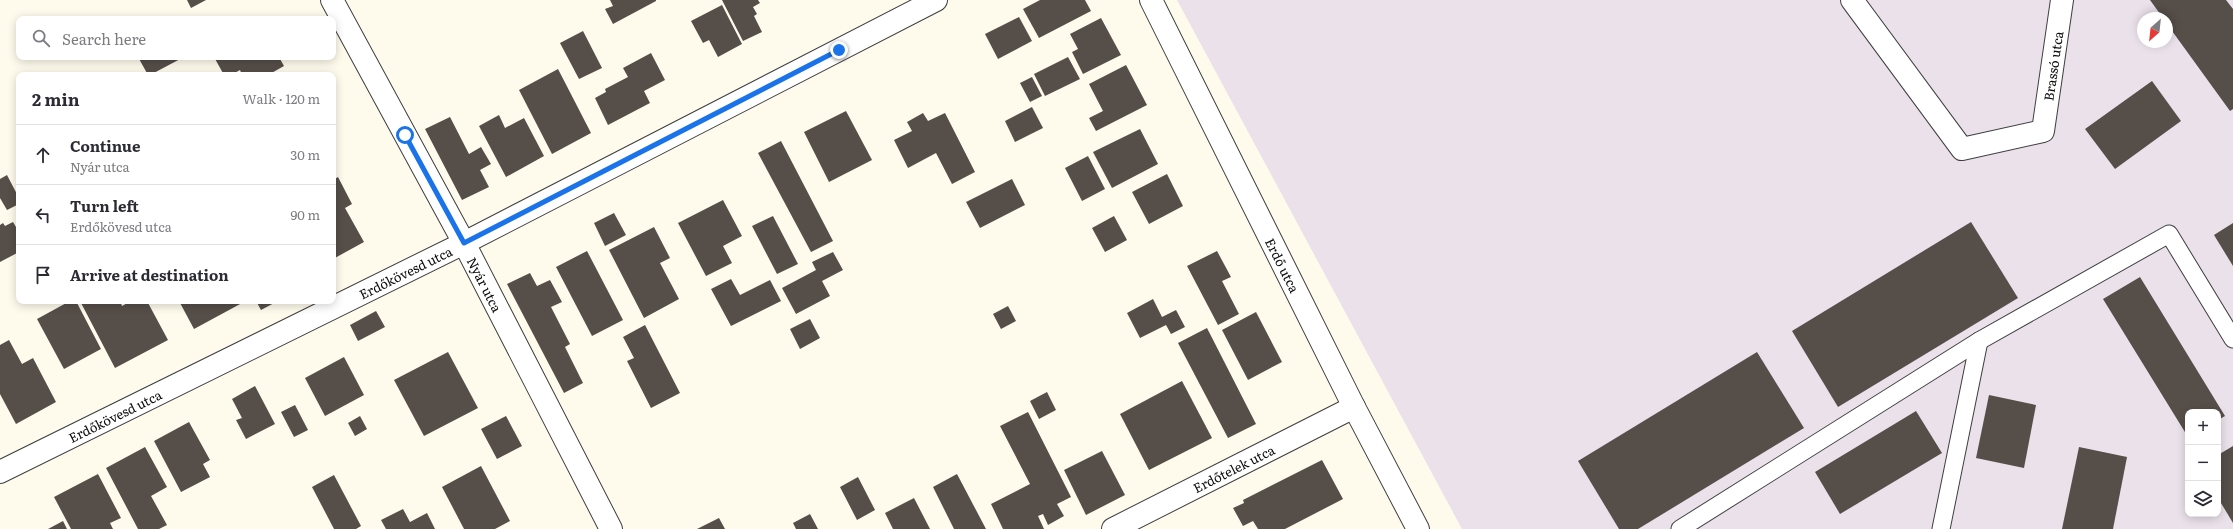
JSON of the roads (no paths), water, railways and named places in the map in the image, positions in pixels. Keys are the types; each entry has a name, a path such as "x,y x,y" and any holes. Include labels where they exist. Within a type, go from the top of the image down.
{"street":[{"name":"Nyár utca","path":"332,0 464,243 611,529"},
{"name":"Erdőkövesd utca","path":"0,472 464,243 936,0"},
{"name":"Erdő utca","path":"1151,0 1354,407 1418,529"},
{"name":"Brassó utca","path":"1852,0 1962,149 2043,131 2062,0"},
{"name":"Erdőtelek utca","path":"1114,529 1354,407"}],"lane":[{"path":"1680,529 1979,341 2169,234 2233,339"},
{"path":"1941,529 1979,341"}]}
